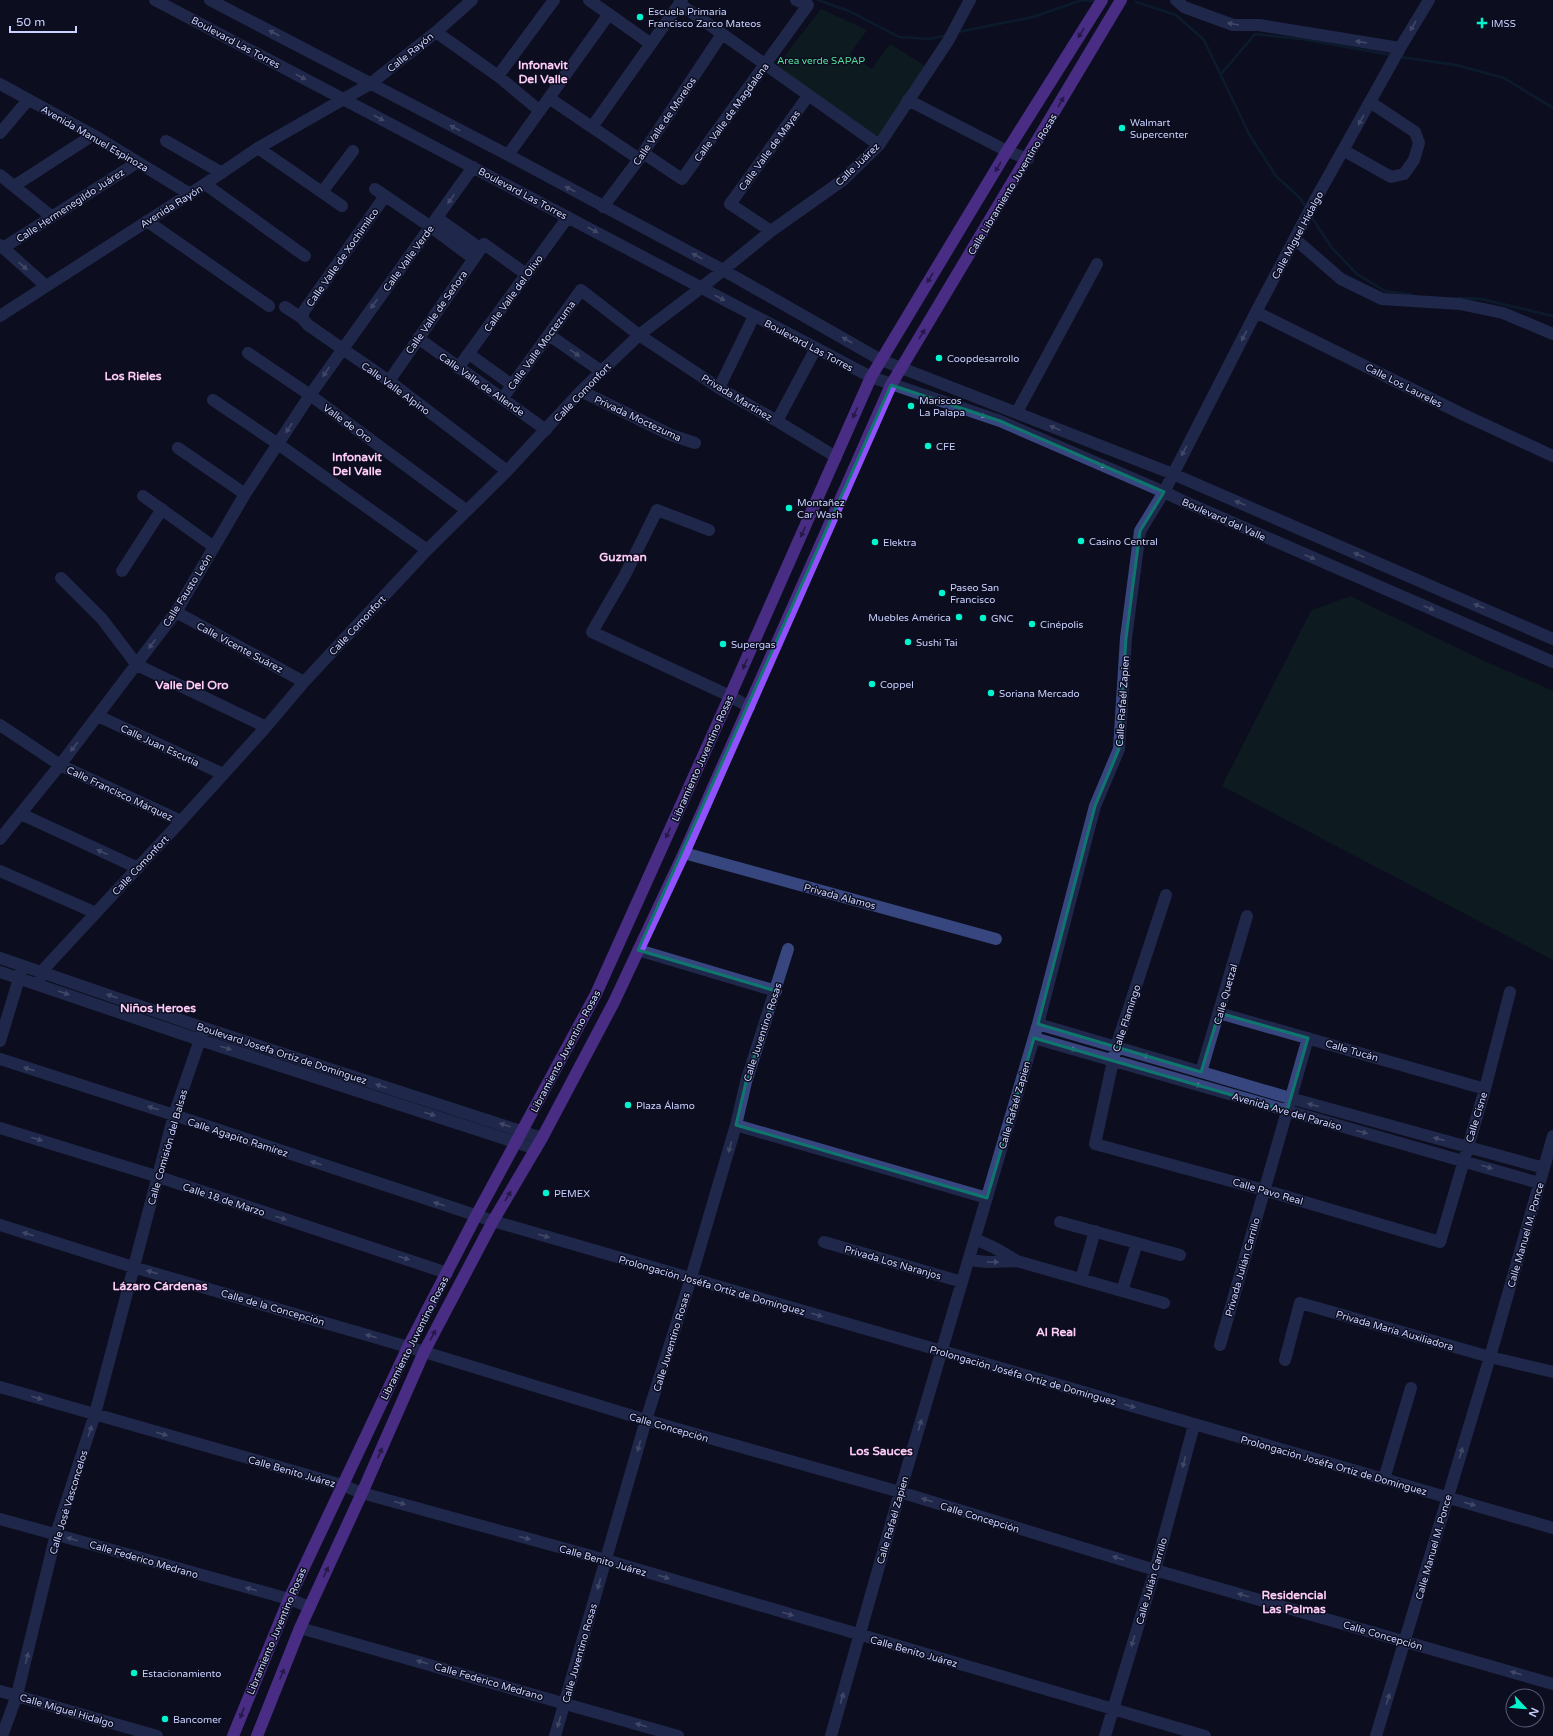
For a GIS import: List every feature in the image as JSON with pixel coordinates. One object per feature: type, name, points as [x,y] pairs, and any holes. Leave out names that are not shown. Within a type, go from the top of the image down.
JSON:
[{"type":"main road","name":"Calle Libramiento Juventino Rosas","points":[[881,360],[1007,151],[1102,0]]},
{"type":"main road","name":"Calle Libramiento Juventino Rosas","points":[[902,367],[1028,159],[1121,0]]},
{"type":"main road","name":"Libramiento Juventino Rosas","points":[[233,1736],[289,1599],[408,1347],[476,1216],[596,994],[871,377],[881,360]]},
{"type":"main road","name":"Libramiento Juventino Rosas","points":[[257,1736],[300,1628],[362,1493],[424,1352],[493,1222],[542,1138],[614,1002],[684,853],[891,385],[902,367]]},
{"type":"main road","points":[[596,994],[614,1002]]},
{"type":"street","name":"Boulevard Las Torres","points":[[155,0],[754,316],[871,377],[891,385]]},
{"type":"street","points":[[210,0],[508,155],[723,270],[881,360],[902,367]]},
{"type":"street","name":"Calle Rayón","points":[[344,100],[370,84],[436,32],[472,0]]},
{"type":"street","points":[[498,76],[554,0]]},
{"type":"street","points":[[589,0],[651,44]]},
{"type":"street","name":"Calle Valle de Magdalena","points":[[641,156],[682,179],[808,5],[796,0]]},
{"type":"street","name":"Calle Juárez","points":[[701,288],[770,231],[843,180],[879,145],[948,41],[970,0]]},
{"type":"street","points":[[1176,0],[1184,7],[1233,25],[1260,25],[1397,54]]},
{"type":"street","name":"Calle Miguel Hidalgo","points":[[1173,474],[1314,202],[1429,0]]},
{"type":"street","points":[[592,127],[681,2],[722,34],[879,145]]},
{"type":"street","points":[[508,155],[609,14]]},
{"type":"street","points":[[436,32],[498,76],[540,111]]},
{"type":"street","name":"Calle Valle de Morelos","points":[[604,207],[641,156],[722,34]]},
{"type":"street","name":"Avenida Manuel Espinoza","points":[[0,84],[93,135],[190,194]]},
{"type":"street","name":"Calle Valle de Mayas","points":[[770,231],[730,204],[808,96]]},
{"type":"street","points":[[549,98],[592,127],[641,156]]},
{"type":"street","points":[[0,133],[28,100]]},
{"type":"street","name":"Avenida Rayón","points":[[0,316],[190,194],[258,148],[344,100]]},
{"type":"street","points":[[908,100],[1007,151],[1028,159]]},
{"type":"street","points":[[1343,150],[1391,177],[1404,174],[1414,160],[1419,143],[1416,132],[1370,102]]},
{"type":"street","points":[[14,186],[93,135]]},
{"type":"street","points":[[166,141],[222,173]]},
{"type":"street","points":[[258,148],[342,206]]},
{"type":"street","points":[[322,192],[352,151]]},
{"type":"street","name":"Calle Hermenegildo Juárez","points":[[2,247],[138,162]]},
{"type":"street","name":"Calle Valle Verde","points":[[342,348],[473,167]]},
{"type":"street","points":[[0,175],[52,217]]},
{"type":"street","points":[[205,184],[305,256]]},
{"type":"street","name":"Calle Valle de Xochimilco","points":[[302,318],[304,311],[380,193],[434,222]]},
{"type":"street","name":"Calle Valle del Olivo","points":[[458,368],[568,217]]},
{"type":"street","points":[[147,221],[269,306]]},
{"type":"street","points":[[434,222],[482,246],[526,274]]},
{"type":"street","points":[[434,222],[474,259]]},
{"type":"street","points":[[1296,239],[1341,279],[1382,298],[1460,304],[1503,312],[1553,334]]},
{"type":"street","name":"Calle Valle de Señora","points":[[389,381],[482,246]]},
{"type":"street","points":[[2,247],[46,286]]},
{"type":"street","points":[[1017,412],[1097,264]]},
{"type":"street","name":"Calle Comonfort","points":[[38,984],[42,971],[181,821],[304,682],[427,550],[546,430],[601,371],[639,335],[701,288]]},
{"type":"street","name":"Privada Martínez","points":[[581,290],[639,335],[719,388],[836,456]]},
{"type":"street","name":"Calle Valle Moctezuma","points":[[502,399],[581,290]]},
{"type":"street","name":"Calle Valle Alpino","points":[[285,307],[302,318],[308,325],[389,381],[506,471]]},
{"type":"street","name":"Calle Los Laureles","points":[[1256,312],[1464,415],[1553,456]]},
{"type":"street","points":[[719,388],[754,316]]},
{"type":"street","points":[[549,335],[601,371]]},
{"type":"street","name":"Calle Valle de Allende","points":[[418,338],[546,430]]},
{"type":"street","name":"Calle Fausto León","points":[[0,839],[98,716],[176,612],[245,494],[342,348]]},
{"type":"street","points":[[777,421],[816,348]]},
{"type":"street","name":"Valle de Oro","points":[[248,353],[310,395],[466,510]]},
{"type":"street","points":[[469,354],[512,385]]},
{"type":"street","name":"Boulevard del Valle","points":[[902,367],[1173,474],[1553,639]]},
{"type":"street","name":"Boulevard del Valle","points":[[891,385],[1000,421],[1061,449],[1164,492],[1183,502],[1553,662]]},
{"type":"street","name":"Privada Moctezuma","points":[[581,391],[671,435],[694,444]]},
{"type":"street","points":[[213,400],[278,444],[427,550]]},
{"type":"street","points":[[1061,449],[1067,444],[1082,439]]},
{"type":"street","points":[[178,448],[245,494]]},
{"type":"street","name":"Calle Rafaél Zapien","points":[[831,1736],[900,1492],[1038,1024],[1095,806],[1119,750],[1126,638],[1140,532],[1173,474]]},
{"type":"street","points":[[143,496],[214,547]]},
{"type":"street","points":[[122,571],[162,509]]},
{"type":"street","points":[[709,530],[657,510],[625,575],[592,632],[730,696],[749,707]]},
{"type":"street","points":[[1283,545],[1291,525]]},
{"type":"street","points":[[61,578],[102,619],[137,665],[266,726]]},
{"type":"street","name":"Calle Vicente Suárez","points":[[176,612],[304,682]]},
{"type":"street","points":[[1498,638],[1505,618]]},
{"type":"street","name":"Calle Juan Escutia","points":[[98,716],[223,774]]},
{"type":"street","name":"Calle Francisco Márquez","points":[[0,724],[60,765],[181,821]]},
{"type":"street","points":[[21,814],[138,868]]},
{"type":"street","name":"Privada Alamos","points":[[684,853],[996,939]]},
{"type":"street","points":[[0,871],[96,913]]},
{"type":"street","name":"Calle Flamingo","points":[[1095,1144],[1112,1061],[1166,895]]},
{"type":"street","name":"Calle Quetzal","points":[[1201,1072],[1247,916]]},
{"type":"street","name":"Calle Juventino Rosas","points":[[555,1736],[646,1420],[691,1278],[736,1125],[746,1082],[776,991],[788,949]]},
{"type":"street","points":[[638,950],[776,991]]},
{"type":"street","name":"Boulevard Josefa Ortiz de Domínguez","points":[[0,958],[42,971],[202,1034],[536,1149]]},
{"type":"street","points":[[0,1041],[23,966]]},
{"type":"street","name":"Boulevard Josefa Ortiz de Domínguez","points":[[0,972],[542,1138]]},
{"type":"street","name":"Calle Cisne","points":[[1440,1242],[1485,1089],[1510,992]]},
{"type":"street","name":"Calle Tucán","points":[[1219,1013],[1485,1089]]},
{"type":"street","name":"Avenida Ave del Paraíso","points":[[1038,1024],[1290,1098],[1544,1168]]},
{"type":"street","name":"Calle Comisión del Balsas","points":[[133,1267],[159,1177],[174,1115],[202,1034]]},
{"type":"street","name":"Avenida Ave del Paraíso","points":[[1034,1038],[1540,1183]]},
{"type":"street","points":[[1264,1190],[1308,1038]]},
{"type":"street","name":"Calle Agapito Ramírez","points":[[0,1060],[174,1115],[493,1222]]},
{"type":"street","points":[[736,1125],[987,1198]]},
{"type":"street","name":"Calle 18 de Marzo","points":[[0,1128],[159,1177],[447,1273]]},
{"type":"street","name":"Calle Manuel M. Ponce","points":[[1376,1736],[1490,1357],[1553,1136]]},
{"type":"street","name":"Calle Pavo Real","points":[[1095,1144],[1264,1190],[1440,1242]]},
{"type":"street","name":"Privada Julián Carrillo","points":[[1220,1345],[1264,1190]]},
{"type":"street","name":"Prolongación Joséfa Ortiz de Domínguez","points":[[493,1222],[1553,1528]]},
{"type":"street","points":[[1060,1222],[1180,1255]]},
{"type":"street","name":"Calle de la Concepción","points":[[0,1226],[133,1267],[408,1347]]},
{"type":"street","points":[[1081,1279],[1095,1231]]},
{"type":"street","points":[[975,1239],[995,1248],[1017,1261],[1164,1302]]},
{"type":"street","name":"Privada Los Naranjos","points":[[824,1242],[962,1282]]},
{"type":"street","points":[[1122,1291],[1137,1243]]},
{"type":"street","points":[[969,1260],[987,1262],[1017,1261]]},
{"type":"street","name":"Calle José Vasconcelos","points":[[2,1736],[17,1695],[56,1534],[95,1414],[133,1267]]},
{"type":"street","name":"Privada María Auxiliadora","points":[[1285,1360],[1300,1303],[1490,1357]]},
{"type":"street","name":"Calle Concepción","points":[[408,1347],[646,1420],[900,1492],[1154,1570],[1553,1684]]},
{"type":"street","points":[[1490,1357],[1553,1372]]},
{"type":"street","name":"Calle Benito Juárez","points":[[0,1387],[342,1485],[362,1493],[606,1560],[1112,1710],[1205,1736]]},
{"type":"street","points":[[1384,1479],[1411,1388]]},
{"type":"street","name":"Calle Julián Carrillo","points":[[1105,1736],[1154,1570],[1194,1425]]},
{"type":"street","name":"Calle Federico Medrano","points":[[0,1518],[289,1599],[310,1607]]},
{"type":"street","name":"Calle Federico Medrano","points":[[300,1628],[565,1702],[678,1736]]},
{"type":"street","name":"Calle Miguel Hidalgo","points":[[0,1691],[157,1736]]},
{"type":"highlighted area","points":[[891,385],[1000,421],[1164,492],[1140,531],[1126,638],[1119,749],[1095,806],[1038,1024],[1201,1072],[1219,1013],[1308,1038],[1287,1111],[1034,1038],[987,1198],[736,1125],[746,1082],[776,991],[638,950]]},
{"type":"green space","name":"Area verde SAPAP","points":[[821,9],[867,30],[850,54],[872,69],[890,44],[925,66],[879,138],[777,66]]},
{"type":"green space","points":[[1350,596],[1482,660],[1553,691],[1553,960],[1222,786],[1311,611]]},
{"type":"waterway","points":[[818,0],[849,11],[899,37],[930,39],[947,35]]},
{"type":"waterway","points":[[958,32],[1033,17],[1082,0],[1093,1]]},
{"type":"waterway","points":[[1136,2],[1176,15],[1204,40],[1249,134],[1276,176],[1301,199],[1306,208]]},
{"type":"waterway","points":[[1221,74],[1255,34],[1301,39],[1392,55]]},
{"type":"waterway","points":[[1400,57],[1456,65],[1504,78],[1553,108]]},
{"type":"waterway","points":[[1311,216],[1332,248],[1357,274],[1385,291],[1413,295]]},
{"type":"waterway","points":[[1459,298],[1481,299],[1553,316]]},
{"type":"place","name":"Escuela Primaria Francisco Zarco Mateos","points":[[640,17]]},
{"type":"place","name":"IMSS","points":[[1482,23]]},
{"type":"place","name":"Walmart Supercenter","points":[[1122,128]]},
{"type":"place","name":"Coopdesarrollo","points":[[939,358]]},
{"type":"place","name":"Mariscos La Palapa","points":[[911,406]]},
{"type":"place","name":"CFE","points":[[928,446]]},
{"type":"place","name":"Montañez Car Wash","points":[[789,508]]},
{"type":"place","name":"Casino Central","points":[[1081,541]]},
{"type":"place","name":"Elektra","points":[[875,542]]},
{"type":"place","name":"Paseo San Francisco","points":[[942,593]]},
{"type":"place","name":"Muebles América","points":[[959,617]]},
{"type":"place","name":"GNC","points":[[983,618]]},
{"type":"place","name":"Cinépolis","points":[[1032,624]]},
{"type":"place","name":"Sushi Tai","points":[[908,642]]},
{"type":"place","name":"Supergas","points":[[723,644]]},
{"type":"place","name":"Coppel","points":[[872,684]]},
{"type":"place","name":"Soriana Mercado","points":[[991,693]]},
{"type":"place","name":"Plaza Álamo","points":[[628,1105]]},
{"type":"place","name":"PEMEX","points":[[546,1193]]},
{"type":"place","name":"Estacionamiento","points":[[134,1673]]},
{"type":"place","name":"Bancomer","points":[[165,1719]]},
{"type":"district","name":"Infonavit Del Valle","points":[[543,72]]},
{"type":"district","name":"Los Rieles","points":[[133,376]]},
{"type":"district","name":"Infonavit Del Valle","points":[[357,464]]},
{"type":"district","name":"Guzman","points":[[623,557]]},
{"type":"district","name":"Valle Del Oro","points":[[192,685]]},
{"type":"district","name":"Niños Heroes","points":[[158,1008]]},
{"type":"district","name":"Lázaro Cárdenas","points":[[160,1286]]},
{"type":"district","name":"Al Real","points":[[1056,1332]]},
{"type":"district","name":"Los Sauces","points":[[881,1451]]},
{"type":"district","name":"Residencial Las Palmas","points":[[1294,1602]]}]
